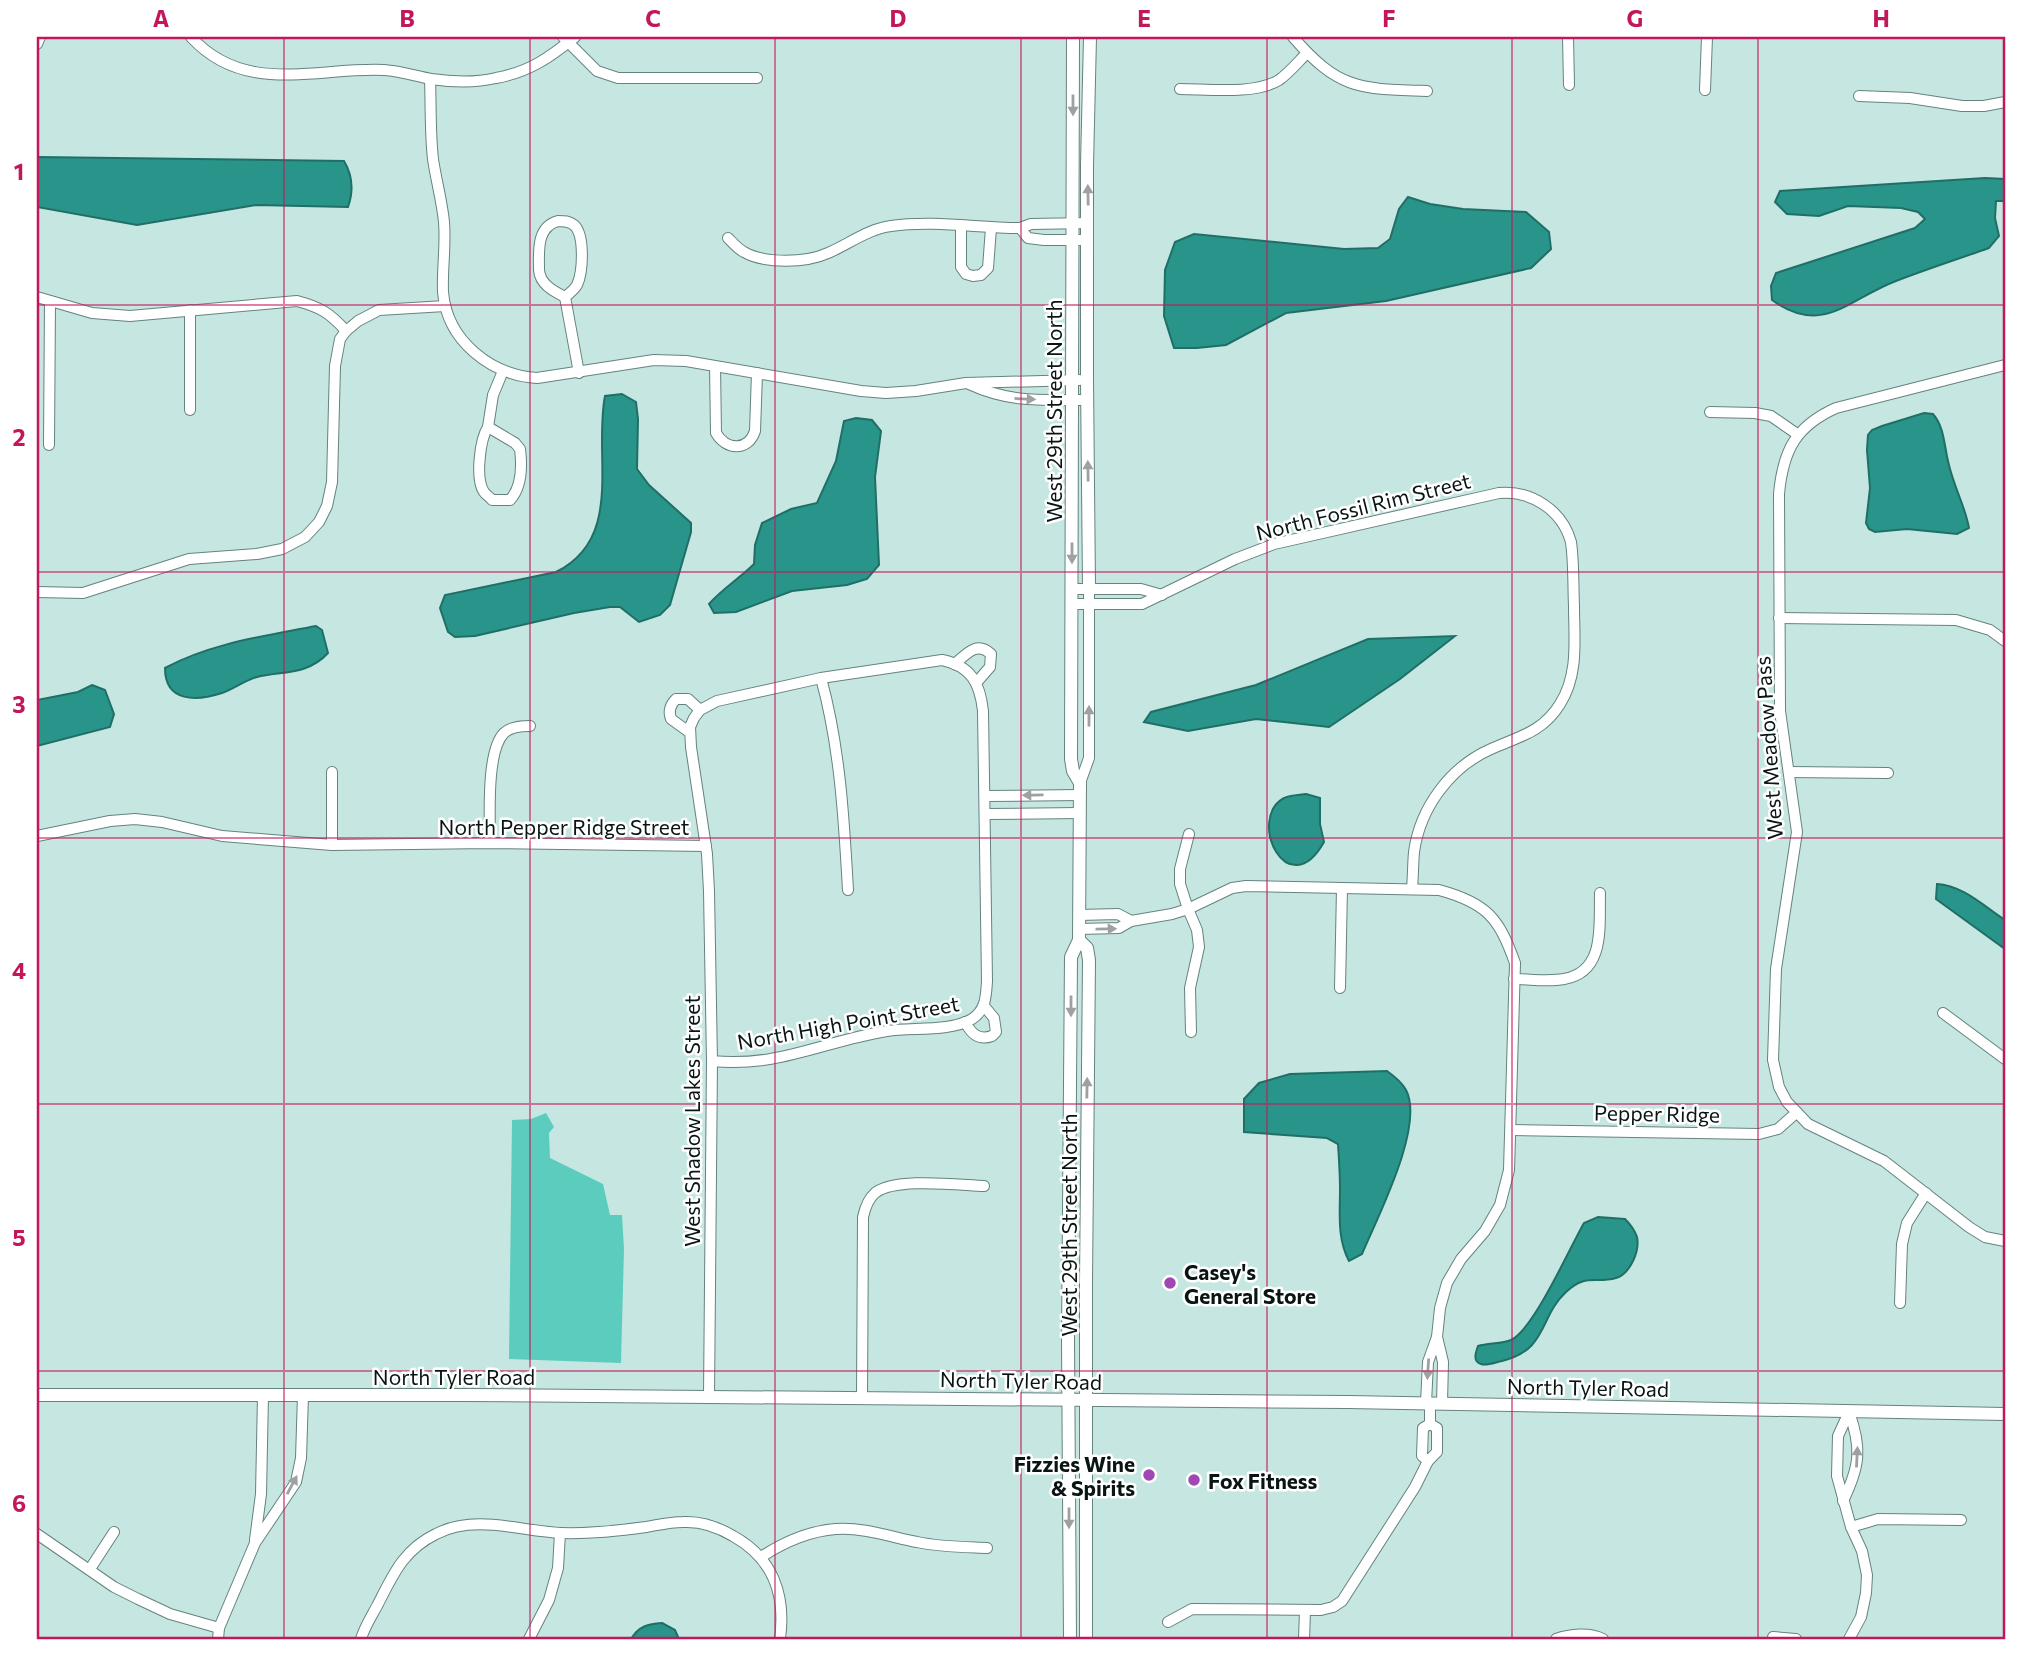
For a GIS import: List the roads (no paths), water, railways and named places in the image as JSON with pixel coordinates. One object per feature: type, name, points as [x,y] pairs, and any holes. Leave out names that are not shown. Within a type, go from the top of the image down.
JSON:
[{"type":"main road","name":"West 29th Street North","points":[[1070,1639],[1071,957],[1079,934],[1080,813],[1080,789],[1071,759],[1073,37]]},
{"type":"main road","name":"West 29th Street North","points":[[1089,588],[1087,165],[1090,37]]},
{"type":"main road","name":"West 29th Street North","points":[[1079,934],[1087,948],[1089,960],[1086,1639]]},
{"type":"main road","name":"North Tyler Road","points":[[37,1395],[1433,1403],[2005,1414]]},
{"type":"street","points":[[37,44],[40,37]]},
{"type":"street","points":[[191,37],[213,56],[239,67],[261,74],[287,76],[386,70],[430,79],[476,81],[522,72],[540,64],[569,38],[597,71],[618,78],[757,78]]},
{"type":"street","points":[[1293,37],[1329,73],[1363,88],[1427,91]]},
{"type":"street","points":[[1568,37],[1569,85]]},
{"type":"street","points":[[1705,90],[1707,37]]},
{"type":"street","points":[[1180,89],[1242,89],[1266,86],[1279,79],[1307,53]]},
{"type":"street","points":[[430,79],[433,156],[444,221],[445,306],[455,330],[471,349],[486,363],[503,371],[519,377],[537,378],[654,360],[686,361],[886,393],[966,383],[1087,380]]},
{"type":"street","points":[[1859,96],[1910,98],[1962,106],[2005,102]]},
{"type":"street","points":[[558,221],[574,225],[581,241],[580,276],[577,285],[565,297],[551,290],[539,276],[541,235],[546,227],[558,221]]},
{"type":"street","points":[[728,238],[745,253],[786,260],[811,259],[865,233],[890,226],[935,224],[1020,228],[1031,224],[1088,223]]},
{"type":"street","points":[[961,226],[961,267],[966,274],[973,276],[981,275],[988,268],[991,228]]},
{"type":"street","points":[[1020,228],[1028,237],[1044,240],[1088,240]]},
{"type":"street","points":[[565,297],[579,373]]},
{"type":"street","points":[[37,298],[92,313],[121,315],[297,301],[316,306],[333,316],[346,331]]},
{"type":"street","points":[[49,445],[50,301]]},
{"type":"street","points":[[37,592],[83,593],[189,559],[282,550],[305,537],[319,522],[327,506],[332,482],[335,366],[340,339],[346,331],[379,310],[445,306]]},
{"type":"street","points":[[190,310],[190,410]]},
{"type":"street","name":"West Meadow Pass","points":[[2005,365],[1836,408],[1819,415],[1797,434],[1790,446],[1781,474],[1779,494],[1780,711],[1797,832],[1776,969],[1773,1060],[1779,1087],[1796,1113],[1808,1124],[1884,1161],[1969,1227],[1985,1237],[2005,1241]]},
{"type":"street","points":[[715,366],[716,433],[720,441],[730,446],[740,447],[753,437],[757,373]]},
{"type":"street","points":[[488,427],[520,449],[520,481],[510,500],[492,500],[483,491],[480,480],[483,435],[488,427],[493,395],[503,371]]},
{"type":"street","points":[[966,383],[989,394],[1011,398],[1087,400]]},
{"type":"street","points":[[1710,412],[1771,416],[1797,434]]},
{"type":"street","name":"North Fossil Rim Street","points":[[1072,604],[1142,604],[1235,559],[1274,544],[1499,493],[1511,492],[1539,500],[1556,514],[1571,542],[1575,660],[1570,684],[1560,705],[1544,723],[1524,737],[1489,750],[1465,764],[1435,796],[1426,811],[1414,849],[1412,889]]},
{"type":"street","name":"West 29th Street North","points":[[1080,789],[1089,758],[1089,588]]},
{"type":"street","points":[[1072,589],[1142,589],[1162,595]]},
{"type":"street","points":[[1122,589],[1122,604]]},
{"type":"street","points":[[1779,618],[1956,620],[1990,630],[2005,641]]},
{"type":"street","points":[[955,664],[971,649],[978,647],[991,654],[990,667],[976,682]]},
{"type":"street","points":[[701,710],[688,699],[676,699],[669,709],[671,719],[689,733],[694,718],[701,710],[717,701],[821,678],[942,660],[963,668],[976,682],[984,711],[987,981],[984,1006],[994,1018],[996,1032],[992,1036],[981,1038],[971,1033],[965,1022]]},
{"type":"street","points":[[821,678],[830,710],[837,757],[848,890]]},
{"type":"street","points":[[490,843],[492,762],[498,742],[504,732],[517,726],[530,726]]},
{"type":"street","name":"North Pepper Ridge Street","points":[[37,836],[110,821],[135,819],[162,822],[222,836],[332,845],[490,843],[706,846],[689,733]]},
{"type":"street","points":[[332,772],[332,845]]},
{"type":"street","points":[[1789,772],[1888,773]]},
{"type":"street","points":[[986,796],[1080,789]]},
{"type":"street","points":[[986,814],[1080,813]]},
{"type":"street","points":[[1189,834],[1180,869],[1180,884],[1197,930],[1199,947],[1190,988],[1191,1032]]},
{"type":"street","name":"West Shadow Lakes Street","points":[[706,846],[712,1061],[709,1397]]},
{"type":"street","points":[[1079,934],[1119,928],[1131,921],[1172,914],[1231,888],[1246,886],[1439,890],[1460,895],[1496,920],[1515,963],[1509,1170],[1500,1205],[1485,1231],[1461,1259],[1447,1283],[1440,1308],[1437,1338],[1428,1362],[1433,1403],[1430,1424],[1423,1428],[1422,1455],[1428,1461],[1415,1487],[1342,1601],[1333,1607],[1321,1611],[1192,1609],[1168,1622]]},
{"type":"street","points":[[1340,988],[1342,888]]},
{"type":"street","points":[[1514,979],[1562,979],[1585,970],[1594,959],[1598,944],[1600,893]]},
{"type":"street","points":[[1079,915],[1118,914],[1131,921]]},
{"type":"street","name":"North High Point Street","points":[[712,1061],[736,1063],[776,1059],[884,1031],[953,1026],[978,1014],[984,1006]]},
{"type":"street","points":[[1943,1013],[2005,1059]]},
{"type":"street","name":"Pepper Ridge","points":[[1511,1130],[1759,1133],[1778,1129],[1796,1113]]},
{"type":"street","points":[[862,1398],[863,1217],[866,1204],[875,1193],[890,1185],[984,1186]]},
{"type":"street","points":[[1070,1186],[1086,1186]]},
{"type":"street","points":[[1900,1303],[1902,1244],[1907,1223],[1926,1193]]},
{"type":"street","points":[[255,1543],[261,1494],[263,1395]]},
{"type":"street","points":[[37,1534],[114,1587],[218,1633],[255,1543],[296,1482],[301,1458],[303,1395]]},
{"type":"street","points":[[1843,1501],[1853,1482],[1857,1462],[1858,1436],[1849,1412]]},
{"type":"street","points":[[1849,1412],[1838,1436],[1837,1476],[1851,1527],[1862,1551],[1867,1575],[1861,1617],[1849,1639]]},
{"type":"street","points":[[1851,1527],[1878,1519],[1961,1520]]},
{"type":"street","points":[[360,1639],[398,1564],[415,1546],[438,1533],[465,1524],[559,1533],[600,1533],[683,1521],[721,1529],[761,1556],[773,1578],[781,1603],[780,1639]]},
{"type":"street","points":[[761,1556],[786,1541],[838,1528],[919,1543],[987,1548]]},
{"type":"street","points":[[89,1569],[114,1532]]},
{"type":"street","points":[[529,1639],[549,1600],[558,1568],[559,1533]]},
{"type":"street","points":[[1304,1639],[1305,1611]]},
{"type":"street","points":[[1556,1639],[1584,1634],[1602,1639]]},
{"type":"street","points":[[1773,1637],[1796,1639]]},
{"type":"place","name":"Casey's General Store","points":[[1170,1283]]},
{"type":"place","name":"Fizzies Wine & Spirits","points":[[1149,1475]]},
{"type":"place","name":"Fox Fitness","points":[[1194,1480]]}]
